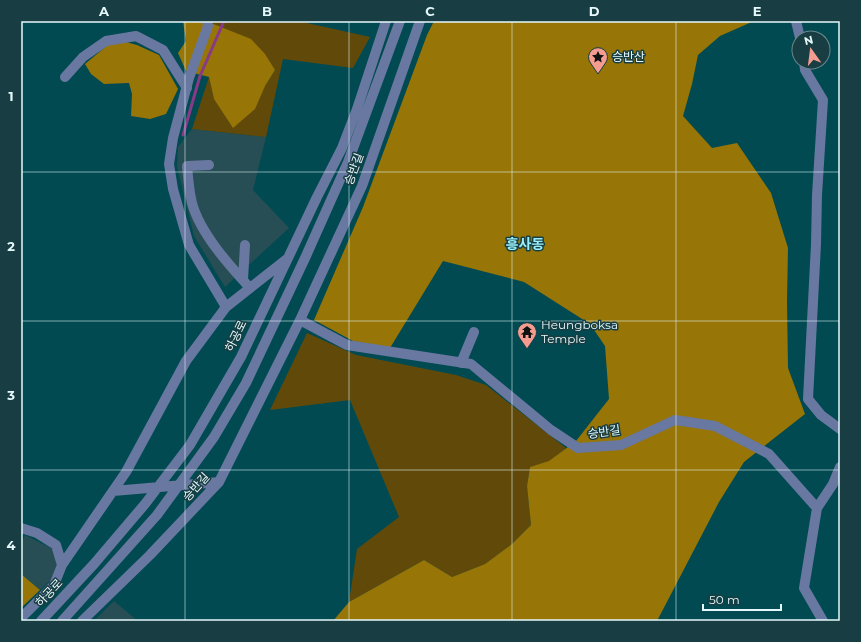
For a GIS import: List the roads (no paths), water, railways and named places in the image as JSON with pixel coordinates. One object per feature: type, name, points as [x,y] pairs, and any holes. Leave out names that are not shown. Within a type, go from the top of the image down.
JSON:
[{"type":"street","points":[[207,21],[208,26],[186,88],[173,138],[169,164],[173,189],[189,245],[226,307]]},
{"type":"street","name":"하공로","points":[[41,621],[94,564],[145,504],[190,445],[241,357],[342,148],[357,109],[386,21]]},
{"type":"street","points":[[62,621],[157,515],[214,437],[246,383],[306,256],[348,162],[400,21]]},
{"type":"street","name":"승반길","points":[[82,621],[150,555],[219,482],[300,320],[362,186],[420,21]]},
{"type":"street","points":[[65,76],[83,57],[106,41],[136,36],[163,50],[186,88]]},
{"type":"street","points":[[805,70],[823,100],[817,195],[808,399],[821,415],[840,429]]},
{"type":"street","points":[[209,166],[186,166],[192,203],[202,227],[246,284]]},
{"type":"street","points":[[245,245],[246,284]]},
{"type":"street","points":[[21,618],[54,585],[62,565],[126,472],[186,361],[226,307],[246,284],[288,258]]},
{"type":"street","name":"승반길","points":[[300,320],[347,345],[471,364],[551,430],[578,448],[621,445],[675,420],[715,426],[769,454],[817,508]]},
{"type":"street","points":[[461,363],[474,332]]},
{"type":"street","points":[[823,621],[804,588],[817,508],[833,484],[840,467]]},
{"type":"street","points":[[113,491],[219,482]]},
{"type":"street","points":[[21,528],[37,533],[56,545],[62,565]]},
{"type":"waterway","points":[[183,135],[200,76],[224,21]]},
{"type":"place","name":"승반산","points":[[598,74]]},
{"type":"place","name":"Heungboksa Temple","points":[[527,349]]},
{"type":"district","name":"흥사동","points":[[525,244]]}]
